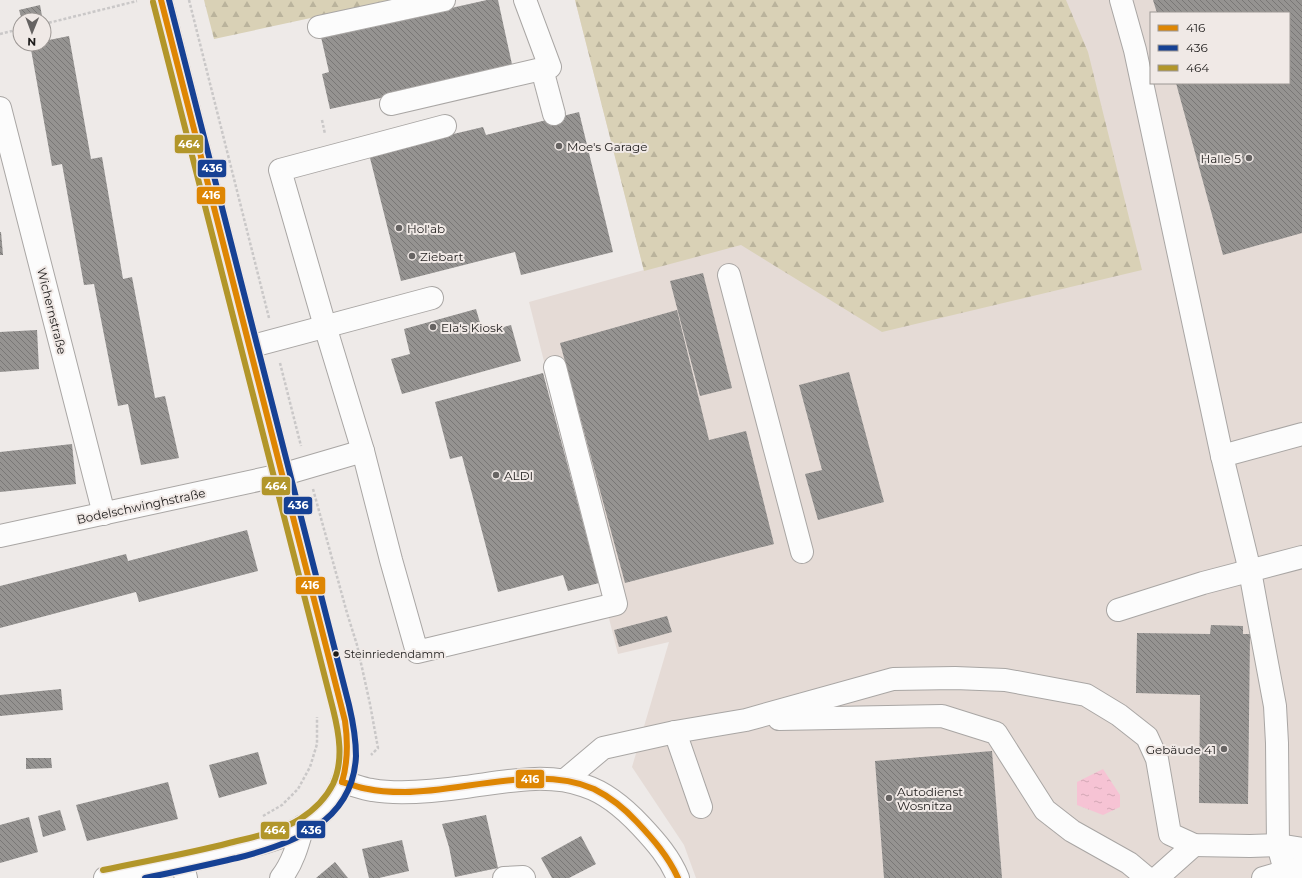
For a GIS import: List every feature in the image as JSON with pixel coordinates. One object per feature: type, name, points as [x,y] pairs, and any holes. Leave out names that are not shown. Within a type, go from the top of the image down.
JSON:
[{"type":"street","points":[[105,878],[184,870],[279,838],[303,826],[313,819],[330,802],[346,772],[348,757],[347,737],[344,721],[249,347],[147,0]]},
{"type":"street","points":[[319,27],[444,0]]},
{"type":"street","points":[[391,104],[550,67],[525,0]]},
{"type":"street","points":[[1121,0],[1135,50],[1222,456],[1250,571],[1275,706],[1277,743],[1278,845],[1291,872],[1263,878]]},
{"type":"street","points":[[542,69],[554,114]]},
{"type":"street","name":"Wichernstraße","points":[[0,108],[104,514]]},
{"type":"street","points":[[445,126],[280,170],[363,451],[391,560],[417,652],[616,604],[555,367]]},
{"type":"street","points":[[729,275],[802,552]]},
{"type":"street","points":[[249,347],[432,298]]},
{"type":"street","points":[[1222,456],[1302,434]]},
{"type":"street","name":"Bodelschwinghstraße","points":[[0,536],[281,475],[363,451]]},
{"type":"street","points":[[1118,610],[1203,583],[1302,557]]},
{"type":"street","points":[[565,780],[604,748],[675,732],[746,720],[893,679],[955,678],[1005,680],[1086,694],[1119,715],[1147,738],[1157,759],[1170,834],[1157,872]]},
{"type":"street","points":[[746,720],[942,716],[996,733],[1045,810],[1072,831],[1129,863],[1147,878]]},
{"type":"street","points":[[675,732],[701,806]]},
{"type":"street","points":[[342,782],[371,790],[394,792],[430,791],[539,779],[565,780],[587,786],[608,797],[624,809],[652,838],[666,856],[678,878]]},
{"type":"street","points":[[281,878],[296,851],[303,826]]},
{"type":"street","points":[[1170,834],[1194,845],[1278,845],[1302,848]]},
{"type":"street","points":[[1157,872],[1194,845]]},
{"type":"street","points":[[1129,863],[1157,872]]},
{"type":"street","points":[[504,878],[524,878]]},
{"type":"path","points":[[52,22],[147,0]]},
{"type":"path","points":[[189,0],[307,468],[357,645],[378,748]]},
{"type":"path","points":[[0,34],[12,31]]},
{"type":"path","points":[[322,120],[326,135]]},
{"type":"path","points":[[261,818],[282,805],[298,789],[310,767],[317,744],[317,713]]},
{"type":"shaded area","points":[[575,0],[1302,0],[1302,878],[696,878],[684,845],[632,767],[669,642],[618,654],[529,302],[644,270]]},
{"type":"green space","points":[[204,0],[394,0],[214,39]]},
{"type":"green space","points":[[575,0],[1066,0],[1088,52],[1142,270],[882,332],[741,245],[644,271]]},
{"type":"water","points":[[1103,769],[1120,795],[1120,807],[1103,815],[1077,805],[1077,782]]},
{"type":"building","points":[[487,0],[498,0],[513,69],[330,109],[322,74],[329,72],[321,37]]},
{"type":"building","name":"Halle 5","points":[[1153,0],[1302,0],[1302,233],[1223,255],[1176,84],[1290,84],[1290,12],[1157,12]]},
{"type":"building","points":[[40,5],[41,12],[20,12],[19,10]]},
{"type":"building","points":[[69,36],[91,159],[102,157],[123,279],[132,277],[155,398],[165,396],[179,458],[141,465],[128,404],[118,406],[94,284],[84,285],[62,164],[52,166],[31,52],[52,52],[52,39]]},
{"type":"building","points":[[579,112],[613,252],[521,275],[515,252],[401,281],[369,154],[483,127],[486,135]]},
{"type":"building","points":[[1,232],[3,255],[0,255]]},
{"type":"building","points":[[703,273],[732,388],[700,396],[670,281]]},
{"type":"building","points":[[476,309],[483,333],[511,325],[521,361],[402,394],[391,359],[410,354],[404,329]]},
{"type":"building","points":[[677,310],[709,440],[746,431],[774,544],[625,583],[560,343]]},
{"type":"building","points":[[37,330],[39,369],[0,372],[0,332]]},
{"type":"building","points":[[849,372],[884,502],[818,520],[805,474],[822,470],[799,385]]},
{"type":"building","points":[[543,373],[599,583],[568,591],[563,575],[498,592],[462,456],[450,459],[435,402]]},
{"type":"building","points":[[72,444],[76,484],[0,492],[0,452]]},
{"type":"building","points":[[247,530],[258,571],[139,602],[136,592],[0,628],[0,586],[126,554],[128,561]]},
{"type":"building","points":[[667,616],[672,632],[619,647],[614,630]]},
{"type":"building","name":"Gebäude 41","points":[[1211,625],[1243,626],[1243,634],[1250,634],[1248,804],[1199,803],[1200,695],[1136,693],[1137,633],[1210,634]]},
{"type":"building","points":[[61,689],[63,710],[0,716],[0,695]]},
{"type":"building","points":[[992,751],[1002,878],[884,878],[875,761]]},
{"type":"building","points":[[258,752],[267,784],[219,798],[209,765]]},
{"type":"building","points":[[26,758],[51,758],[52,768],[26,769]]},
{"type":"building","points":[[168,782],[178,819],[87,841],[76,805]]},
{"type":"building","points":[[60,810],[66,830],[43,837],[38,816]]},
{"type":"building","points":[[486,815],[498,868],[455,877],[449,847],[442,824]]},
{"type":"building","points":[[29,817],[38,852],[0,863],[0,825]]},
{"type":"building","points":[[581,836],[596,864],[569,878],[552,878],[541,858]]},
{"type":"building","points":[[402,840],[409,871],[379,878],[369,878],[362,849]]},
{"type":"building","points":[[335,862],[348,878],[316,878]]},
{"type":"transit line","name":"416","points":[[161,0],[345,721],[347,752],[342,782]]},
{"type":"transit line","name":"436","points":[[145,878],[258,852],[278,846],[316,827],[332,814],[344,798],[352,779],[356,756],[354,730],[349,705],[169,0]]},
{"type":"transit line","name":"464","points":[[103,870],[213,847],[266,834],[292,824],[310,812],[327,794],[336,775],[339,756],[339,737],[333,709],[153,2]]},
{"type":"transit line","name":"416","points":[[342,782],[361,788],[391,792],[428,791],[525,779],[549,779],[572,782],[600,792],[627,812],[660,848],[670,862],[678,878]]},
{"type":"place","name":"Moe's Garage","points":[[559,146]]},
{"type":"place","name":"Halle 5","points":[[1249,158]]},
{"type":"place","name":"Hol'ab","points":[[399,228]]},
{"type":"place","name":"Ziebart","points":[[412,256]]},
{"type":"place","name":"Ela‘s Kiosk","points":[[433,327]]},
{"type":"place","name":"ALDI","points":[[496,475]]},
{"type":"place","name":"Steinriedendamm","points":[[336,654]]},
{"type":"place","name":"Gebäude 41","points":[[1224,749]]},
{"type":"place","name":"Autodienst Wosnitza","points":[[889,798]]}]
